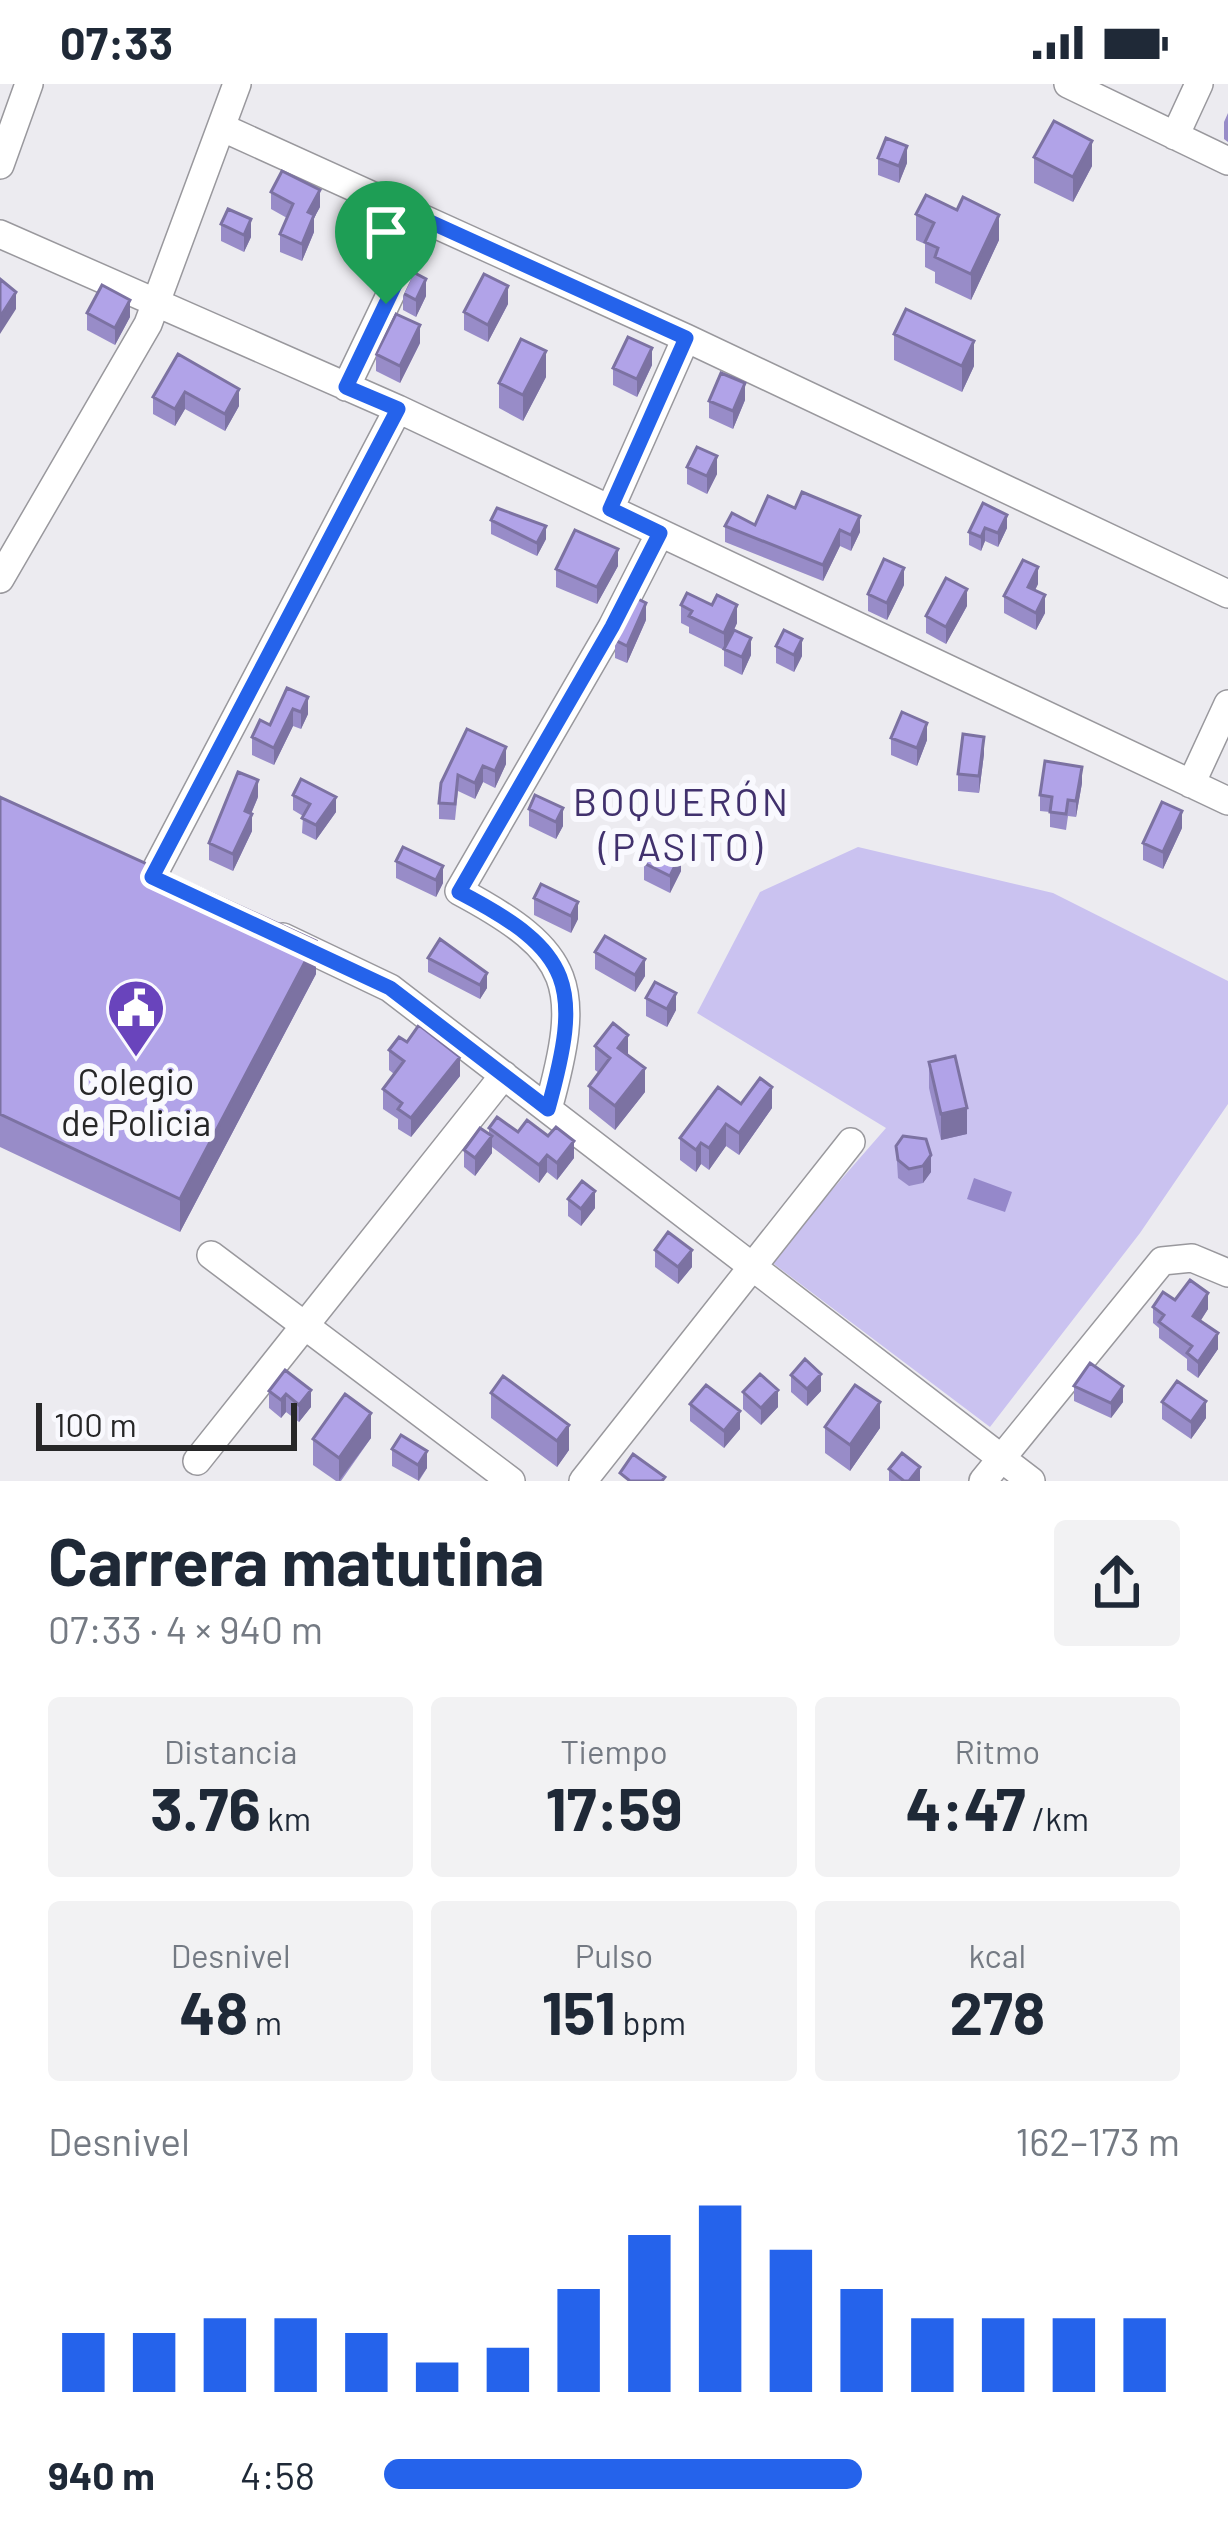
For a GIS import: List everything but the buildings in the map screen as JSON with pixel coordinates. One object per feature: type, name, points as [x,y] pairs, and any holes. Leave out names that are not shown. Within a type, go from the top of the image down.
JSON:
[{"type":"street","points":[[0,166],[29,84]]},
{"type":"street","points":[[0,579],[148,324],[237,84]]},
{"type":"street","points":[[1068,84],[1228,161]]},
{"type":"street","points":[[1175,136],[1198,84]]},
{"type":"street","points":[[220,128],[686,338],[1228,594]]},
{"type":"street","points":[[346,387],[426,220]]},
{"type":"street","points":[[0,234],[398,409],[1228,801]]},
{"type":"street","points":[[610,509],[686,338]]},
{"type":"street","points":[[152,877],[398,409]]},
{"type":"street","points":[[548,1109],[570,1022],[555,963],[535,937],[459,892],[612,627],[660,533]]},
{"type":"street","points":[[1191,784],[1228,704]]},
{"type":"street","points":[[260,927],[390,988],[1031,1481]]},
{"type":"street","points":[[197,1461],[504,1076]]},
{"type":"street","points":[[583,1481],[851,1142]]},
{"type":"street","points":[[212,1255],[511,1481]]},
{"type":"street","points":[[983,1481],[1162,1261],[1192,1258],[1228,1273]]},
{"type":"shaded area","points":[[858,847],[1053,893],[1228,981],[1228,1104],[1140,1233],[990,1427],[770,1261],[886,1128],[697,1013],[760,892]]},
{"type":"shaded area","points":[[974,1178],[1012,1192],[1005,1212],[967,1199]]},
{"type":"place","name":"Colegio de Policia","points":[[136,1059]]},
{"type":"district","name":"BOQUERÓN (PASITO)","points":[[682,824]]},
{"type":"route","points":[[426,220],[686,338],[610,509],[660,533],[612,627],[459,892],[535,937],[555,963],[570,1022],[548,1109],[390,988],[152,877],[398,409],[346,387],[386,304],[426,220]]}]
